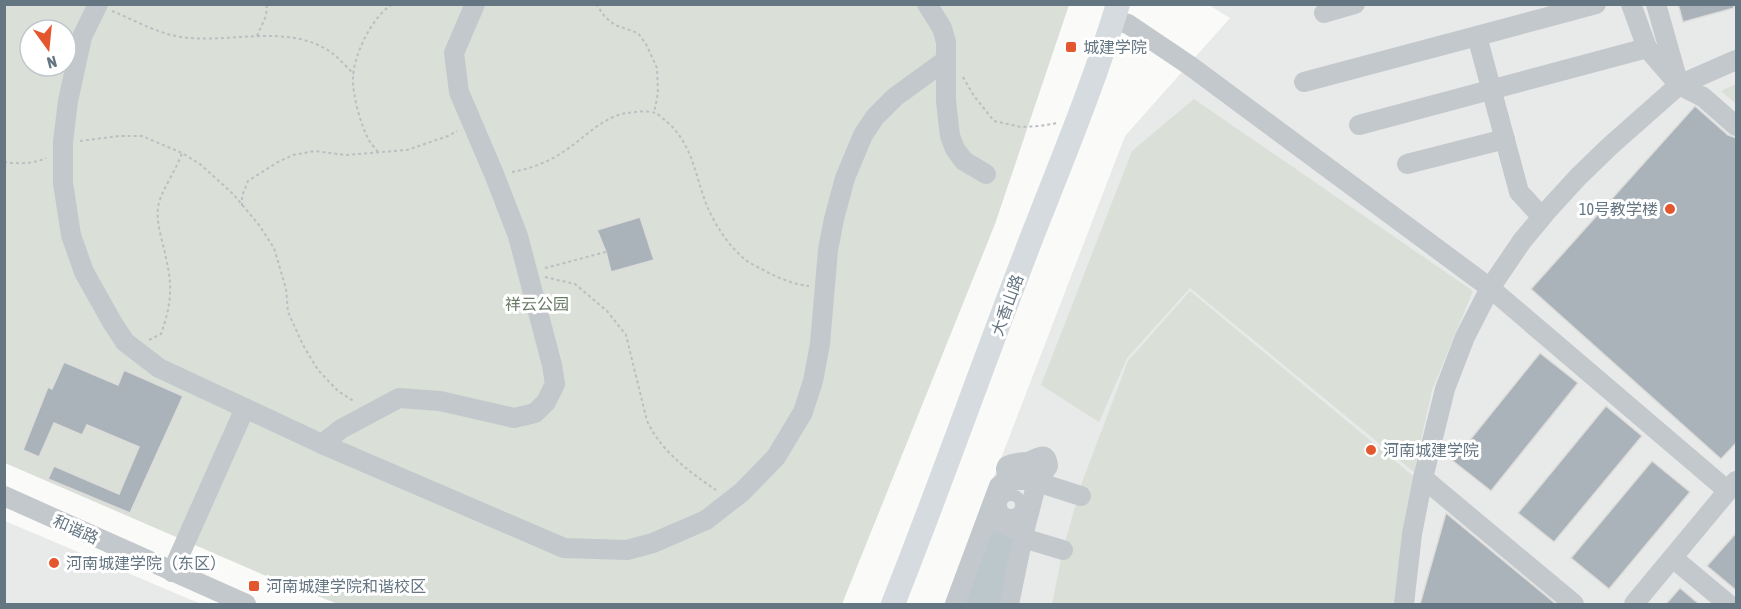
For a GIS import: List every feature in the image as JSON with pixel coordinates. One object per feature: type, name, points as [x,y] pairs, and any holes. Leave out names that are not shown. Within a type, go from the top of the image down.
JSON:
[{"type":"main road","name":"大香山路","points":[[893,604],[929,514],[1027,248],[1124,13]]},
{"type":"main road","name":"大香山路","points":[[910,604],[1043,251],[1109,84],[1124,13]]},
{"type":"street","points":[[322,444],[341,429],[399,398],[440,401],[514,418],[535,413],[546,402],[555,384],[518,237],[459,92],[454,53],[475,4]]},
{"type":"street","points":[[927,4],[942,28],[946,42],[946,101],[950,136],[955,149],[964,161],[986,174]]},
{"type":"street","points":[[1304,82],[1477,36],[1561,9],[1596,4]]},
{"type":"street","points":[[1631,4],[1647,48],[1679,85],[1703,97],[1737,126]]},
{"type":"street","points":[[1656,4],[1679,85]]},
{"type":"street","points":[[103,7],[82,37],[68,101],[63,149],[63,183],[71,235],[84,272],[126,342],[159,368],[322,444],[564,548],[627,550],[653,543],[706,520],[742,492],[776,457],[803,412],[813,381],[820,344],[828,250],[834,219],[845,178],[863,135],[875,117],[895,97],[946,60]]},
{"type":"street","points":[[1124,13],[1189,65],[1490,288],[1732,486],[1634,604]]},
{"type":"street","points":[[1477,36],[1519,192],[1542,217]]},
{"type":"street","points":[[1359,125],[1647,48]]},
{"type":"street","points":[[1403,603],[1412,534],[1445,388],[1465,337],[1490,288],[1522,241],[1542,217],[1602,154],[1679,85],[1737,60]]},
{"type":"street","points":[[1407,164],[1505,139]]},
{"type":"street","points":[[172,572],[245,408]]},
{"type":"street","points":[[1423,478],[1574,604]]},
{"type":"street","name":"和谐路","points":[[4,496],[246,604]]},
{"type":"street","points":[[1011,501],[1081,496]]},
{"type":"street","points":[[1009,604],[1023,535],[1011,501]]},
{"type":"street","points":[[955,604],[1011,501]]},
{"type":"street","points":[[1023,535],[1063,550]]},
{"type":"street","points":[[1673,558],[1728,604]]},
{"type":"path","points":[[257,37],[266,16],[267,4]]},
{"type":"path","points":[[379,153],[368,140],[361,120],[355,93],[354,74],[371,26],[385,8],[393,4]]},
{"type":"path","points":[[596,4],[605,17],[615,25],[638,33],[646,44],[657,68],[658,93],[654,112]]},
{"type":"path","points":[[103,7],[154,30],[181,37],[237,39],[257,37],[307,40],[328,50],[354,74]]},
{"type":"path","points":[[962,76],[974,96],[994,121],[1022,127],[1079,119]]},
{"type":"path","points":[[494,174],[526,169],[556,157],[593,129],[624,113],[654,112],[673,128],[686,147],[700,182],[706,205],[730,244],[746,261],[802,286],[825,287]]},
{"type":"path","points":[[242,206],[242,196],[248,181],[293,155],[315,151],[345,155],[407,150],[448,136],[472,121]]},
{"type":"path","points":[[4,162],[37,162],[70,144],[82,141],[119,136],[142,136],[182,153],[200,164],[219,181],[259,225],[274,248],[286,288],[288,312],[303,345],[318,370],[330,384],[353,400]]},
{"type":"path","points":[[126,342],[148,340],[161,334],[168,314],[171,286],[159,226],[158,206],[182,153]]},
{"type":"path","points":[[528,273],[606,252]]},
{"type":"path","points":[[528,273],[575,284],[607,311],[626,335],[647,421],[653,434],[681,466],[730,501]]},
{"type":"shaded area","name":"河南城建学院","points":[[1209,5],[1736,5],[1736,604],[945,604],[1125,136],[1230,18]]},
{"type":"shaded area","name":"河南城建学院（东区）","points":[[5,521],[201,604],[5,604]]},
{"type":"shaded area","points":[[989,526],[1018,534],[1004,604],[960,604]]},
{"type":"green space","name":"祥云公园","points":[[5,5],[1069,5],[995,224],[842,604],[338,604],[264,575],[5,463]]},
{"type":"green space","points":[[1736,84],[1736,104],[1721,91]]},
{"type":"green space","points":[[1194,99],[1473,291],[1432,390],[1414,472],[1190,288],[1127,358],[1099,422],[1041,385],[1132,151]]},
{"type":"green space","points":[[1190,291],[1413,476],[1402,535],[1395,601],[1391,604],[1052,604],[1063,550],[1081,485],[1128,361]]},
{"type":"building","points":[[1678,4],[1733,4],[1734,8],[1683,22]]},
{"type":"building","name":"10号教学楼","points":[[1695,106],[1728,135],[1737,138],[1737,442],[1721,459],[1531,289]]},
{"type":"building","points":[[640,217],[654,260],[611,272],[597,230]]},
{"type":"building","points":[[1540,353],[1578,383],[1491,491],[1453,461]]},
{"type":"building","points":[[64,362],[118,385],[124,370],[183,396],[130,513],[48,479],[54,466],[119,494],[139,447],[87,425],[82,435],[54,423],[39,457],[23,450],[48,387],[52,389]]},
{"type":"building","points":[[1606,406],[1642,436],[1554,542],[1518,513]]},
{"type":"building","points":[[1652,461],[1690,492],[1609,589],[1571,558]]},
{"type":"building","points":[[1446,513],[1556,604],[1420,604]]},
{"type":"building","points":[[1737,532],[1737,591],[1707,566]]},
{"type":"building","points":[[1680,588],[1699,604],[1666,604]]},
{"type":"place","name":"城建学院","points":[[1071,47]]},
{"type":"place","name":"10号教学楼","points":[[1670,209]]},
{"type":"place","name":"河南城建学院","points":[[1371,450]]},
{"type":"place","name":"河南城建学院（东区）","points":[[54,563]]},
{"type":"place","name":"河南城建学院和谐校区","points":[[254,586]]}]
